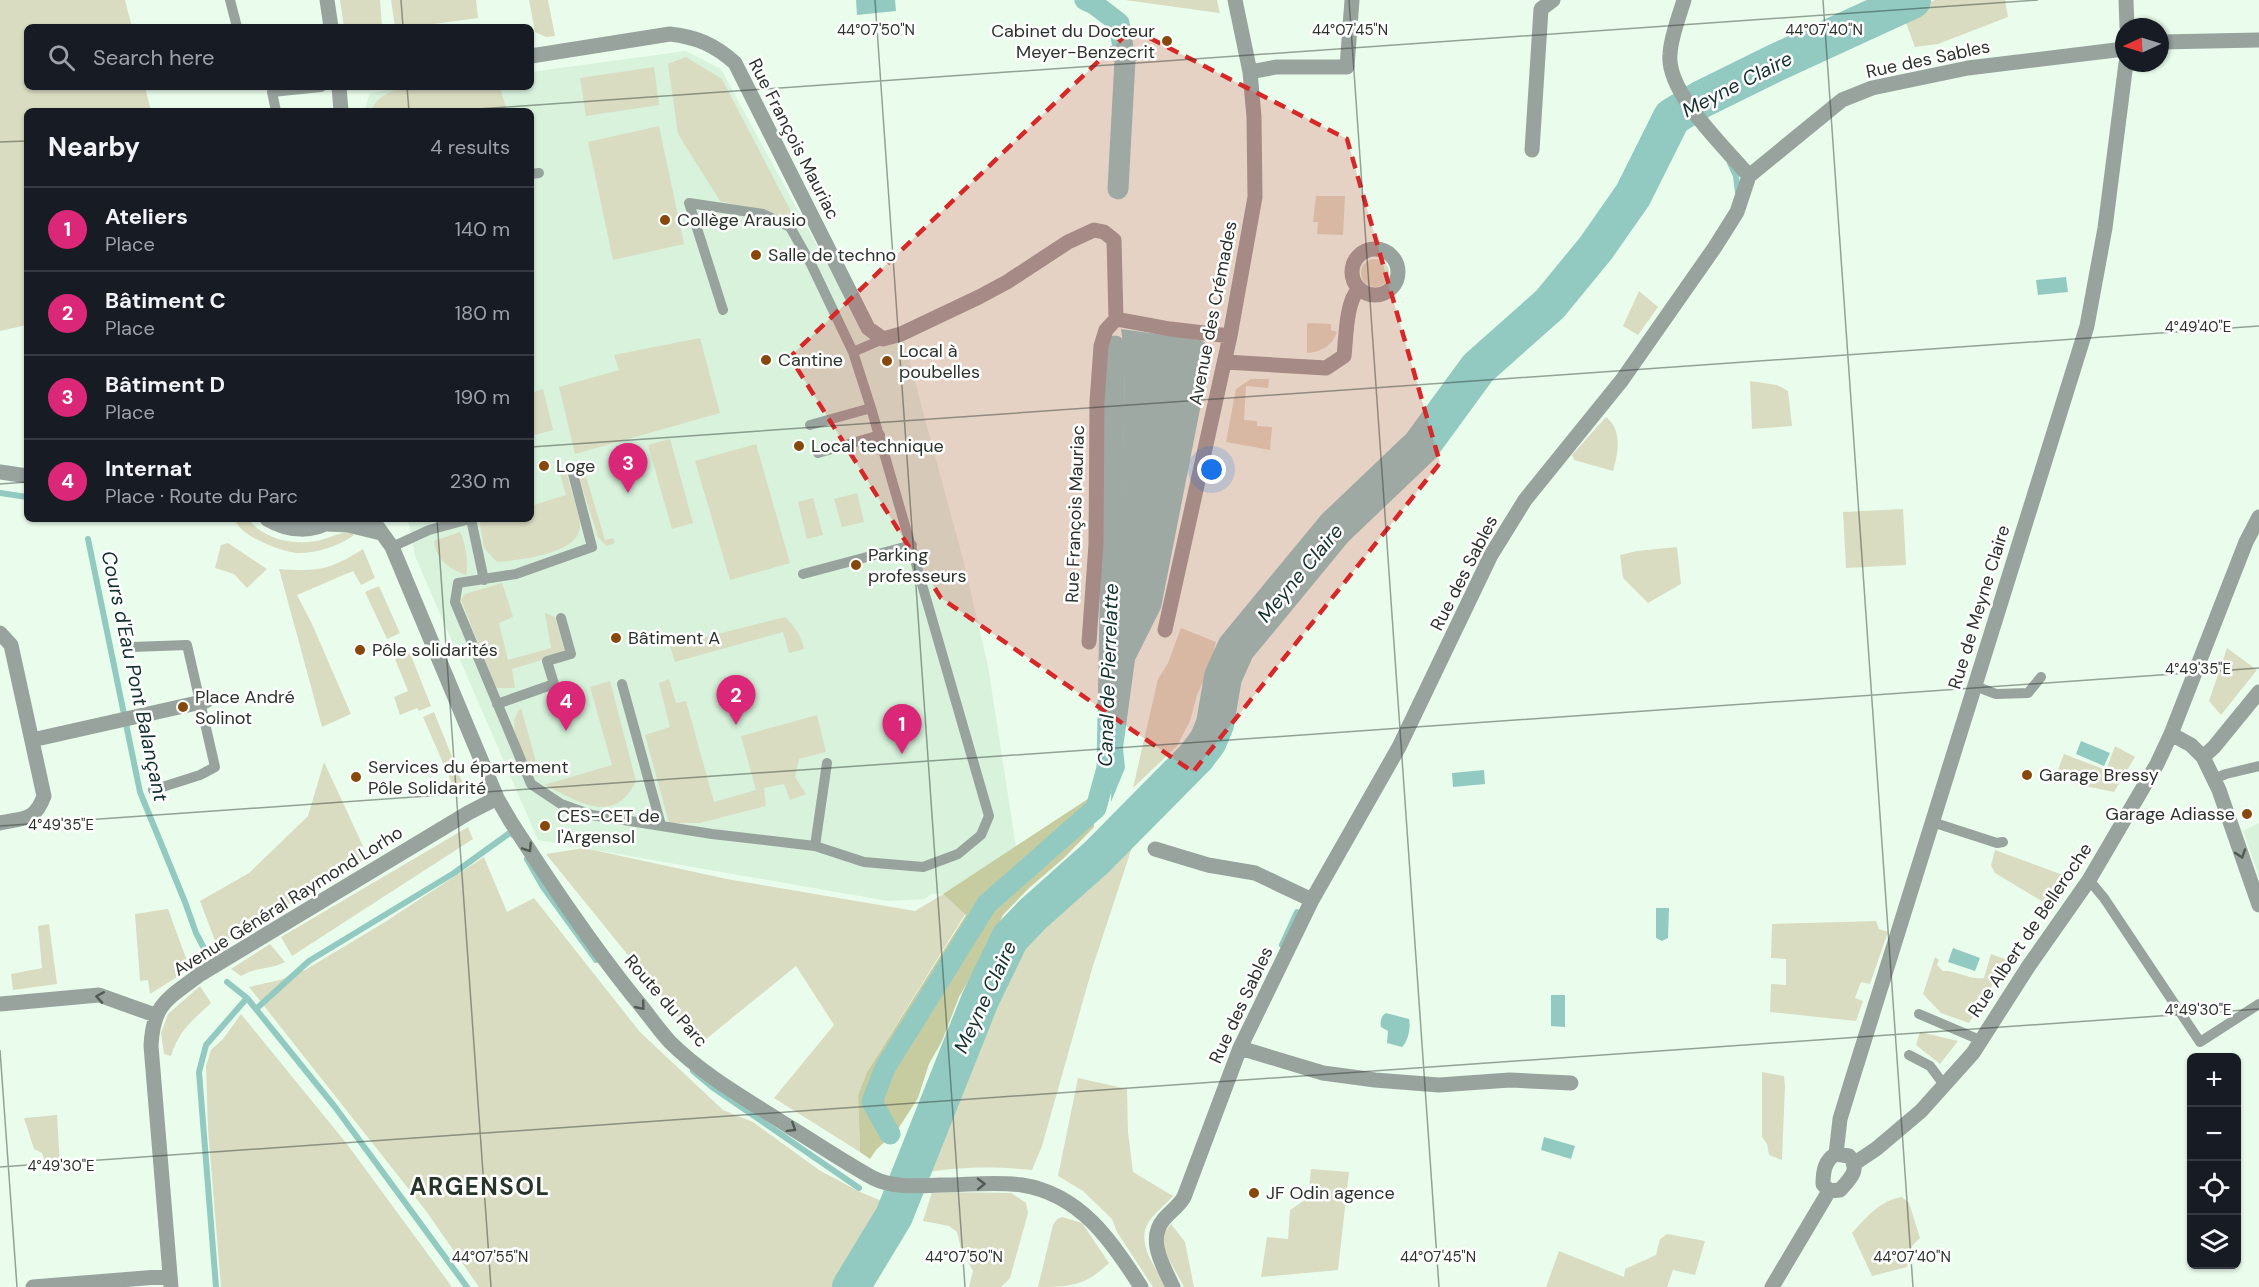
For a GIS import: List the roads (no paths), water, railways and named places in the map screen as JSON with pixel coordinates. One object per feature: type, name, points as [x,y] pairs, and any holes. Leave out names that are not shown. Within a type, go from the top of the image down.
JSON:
[{"type":"street","points":[[327,0],[331,24]]},
{"type":"street","name":"Avenue des Crémades","points":[[1166,630],[1230,336],[1255,197],[1254,117],[1250,72],[1235,0]]},
{"type":"street","points":[[1250,72],[1276,67],[1347,68],[1352,0]]},
{"type":"street","points":[[1532,150],[1541,9],[1553,0]]},
{"type":"street","points":[[1684,0],[1670,55],[1672,76],[1682,98],[1749,176]]},
{"type":"street","points":[[2126,0],[2127,18]]},
{"type":"street","name":"Rue François Mauriac","points":[[534,56],[670,34],[691,36],[722,51],[735,63],[868,328],[883,339]]},
{"type":"street","points":[[2169,42],[2259,40]]},
{"type":"street","name":"Rue des Sables","points":[[1173,1287],[1160,1259],[1156,1242],[1158,1230],[1162,1220],[1181,1203],[1240,1048],[1312,900],[1399,747],[1491,555],[1526,500],[1622,380],[1713,251],[1737,212],[1749,176],[1842,100],[1872,88],[1968,68],[2115,50]]},
{"type":"street","name":"Rue de Meyne Claire","points":[[1829,1191],[1823,1184],[1825,1166],[1836,1154],[1840,1119],[2094,299],[2125,72]]},
{"type":"street","points":[[339,90],[341,108]]},
{"type":"street","points":[[883,339],[901,334],[979,297],[1007,282],[1068,242],[1094,230],[1104,232],[1114,240],[1116,319],[1170,329],[1230,336]]},
{"type":"street","points":[[1224,362],[1326,368],[1336,363],[1344,356],[1350,312],[1354,295],[1358,290]]},
{"type":"street","name":"Rue François Mauriac","points":[[1089,642],[1096,544],[1097,402],[1101,346],[1106,330],[1116,319]]},
{"type":"street","points":[[0,472],[24,476]]},
{"type":"street","name":"Rue Albert de Belleroche","points":[[1855,1163],[1876,1149],[1921,1111],[1973,1053],[2028,967],[2089,880],[2157,764],[2171,734],[2246,542],[2259,517]]},
{"type":"street","points":[[272,522],[281,527],[296,530],[312,529],[331,522],[381,533]]},
{"type":"street","name":"Route du Parc","points":[[374,522],[392,547],[497,798],[537,862],[597,948],[669,1040],[692,1062],[740,1095],[846,1162],[884,1182],[923,1185],[1014,1184],[1046,1191],[1068,1202],[1085,1213],[1101,1229],[1122,1256],[1141,1287]]},
{"type":"street","points":[[0,633],[11,645],[44,796],[39,810],[29,817],[0,823]]},
{"type":"street","points":[[2203,757],[2214,747],[2259,692]]},
{"type":"street","points":[[32,740],[204,702]]},
{"type":"street","points":[[2171,734],[2191,745],[2203,757],[2259,905]]},
{"type":"street","name":"Avenue Général Raymond Lorho","points":[[155,1015],[168,999],[199,975],[497,798]]},
{"type":"street","points":[[1155,849],[1208,865],[1256,873],[1312,900]]},
{"type":"street","points":[[0,1004],[99,995],[155,1015],[151,1046],[170,1281],[33,1287]]},
{"type":"street","points":[[1240,1048],[1323,1073],[1375,1080],[1425,1084],[1510,1080],[1571,1083]]},
{"type":"street","points":[[1772,1287],[1829,1191],[1840,1190],[1854,1173],[1855,1163],[1849,1156],[1836,1154]]},
{"type":"lane","points":[[230,0],[236,24]]},
{"type":"lane","points":[[275,108],[272,92],[292,90]]},
{"type":"lane","points":[[572,470],[592,547],[516,574],[459,584],[455,602],[531,784],[561,804],[592,815],[712,834],[815,846],[864,862],[923,867],[958,854],[981,835],[989,816],[880,435],[853,352],[811,264],[790,227],[763,213],[689,203],[723,310]]},
{"type":"lane","points":[[853,352],[883,339]]},
{"type":"lane","points":[[810,425],[871,408]]},
{"type":"lane","points":[[818,453],[880,435]]},
{"type":"lane","points":[[392,547],[429,530],[459,522]]},
{"type":"lane","points":[[471,522],[484,580]]},
{"type":"lane","points":[[803,574],[912,545]]},
{"type":"lane","points":[[497,704],[554,684],[547,661],[571,654],[561,618]]},
{"type":"lane","points":[[132,647],[187,645],[204,702],[214,766],[200,775],[153,790]]},
{"type":"lane","points":[[1975,686],[1996,694],[2028,693],[2042,677]]},
{"type":"lane","points":[[622,684],[661,825]]},
{"type":"lane","points":[[815,846],[827,763]]},
{"type":"lane","points":[[2213,779],[2259,766]]},
{"type":"lane","points":[[1932,822],[1997,843],[2003,842]]},
{"type":"lane","points":[[2089,880],[2104,898],[2200,1042],[2259,1004]]},
{"type":"lane","points":[[1919,1014],[1980,1040]]},
{"type":"lane","points":[[1909,1055],[1930,1066],[1945,1086]]},
{"type":"water","points":[[856,0],[895,0],[896,11],[857,15]]},
{"type":"water","points":[[2066,277],[2068,292],[2038,295],[2036,280]]},
{"type":"water","points":[[1121,329],[1201,340],[1212,348],[1161,608],[1135,660],[1123,748],[1125,768],[1111,802],[1125,360]]},
{"type":"water","points":[[2081,741],[2110,753],[2104,766],[2076,754]]},
{"type":"water","points":[[1484,770],[1485,784],[1453,787],[1452,773]]},
{"type":"water","points":[[1656,908],[1669,908],[1668,938],[1662,941],[1656,938]]},
{"type":"water","points":[[1953,948],[1980,958],[1975,971],[1948,962]]},
{"type":"water","points":[[1551,995],[1565,995],[1565,1027],[1551,1026]]},
{"type":"water","points":[[1386,1013],[1409,1019],[1409,1034],[1402,1047],[1387,1043],[1388,1031],[1381,1027],[1382,1017]]},
{"type":"water","points":[[1544,1137],[1575,1146],[1571,1159],[1541,1150]]},
{"type":"water","points":[[891,1195],[912,1196],[906,1217],[864,1287],[844,1287],[889,1206]]},
{"type":"waterway","name":"Canal de Pierrelatte","points":[[1085,0],[1119,23],[1125,60],[1118,189]]},
{"type":"waterway","name":"Meyne Claire","points":[[851,1287],[894,1216],[980,1000],[1010,938],[1032,915],[1097,857],[1196,757],[1208,741],[1215,724],[1223,677],[1236,648],[1335,528],[1421,446],[1478,368],[1550,304],[1596,248],[1633,195],[1672,117],[1702,99],[1775,63],[1912,0]]},
{"type":"waterway","points":[[1730,163],[1736,176],[1738,193]]},
{"type":"waterway","name":"Canal de Pierrelatte","points":[[890,1134],[872,1102],[885,1068],[987,904],[1096,808],[1107,768],[1115,346]]},
{"type":"waterway","name":"Cours d'Eau Pont Balançant","points":[[0,493],[24,497]]},
{"type":"waterway","name":"Cours d'Eau Pont Balançant","points":[[88,539],[140,792],[196,933],[206,952]]},
{"type":"waterway","points":[[256,1009],[309,961],[454,873],[511,832],[513,835]]},
{"type":"waterway","points":[[527,859],[543,887],[596,960]]},
{"type":"waterway","points":[[1282,945],[1297,912]]},
{"type":"waterway","name":"Cours d'Eau Pont Balançant","points":[[227,982],[247,998],[335,1107],[467,1287]]},
{"type":"waterway","points":[[216,1287],[199,1072],[206,1045],[247,998]]},
{"type":"waterway","points":[[693,1071],[712,1087],[859,1188]]},
{"type":"place","name":"Cabinet du Docteur Meyer-Benzecrit","points":[[1167,41]]},
{"type":"place","name":"Collège Arausio","points":[[665,220]]},
{"type":"place","name":"Salle de techno","points":[[756,255]]},
{"type":"place","name":"Cantine","points":[[766,360]]},
{"type":"place","name":"Local à poubelles","points":[[887,361]]},
{"type":"place","name":"Local technique","points":[[799,446]]},
{"type":"place","name":"Loge","points":[[544,466]]},
{"type":"place","name":"Bâtiment D","points":[[628,493]]},
{"type":"place","name":"Parking professeurs","points":[[856,565]]},
{"type":"place","name":"Bâtiment A","points":[[616,638]]},
{"type":"place","name":"Pôle solidarités","points":[[360,650]]},
{"type":"place","name":"Place André Solinot","points":[[183,707]]},
{"type":"place","name":"Bâtiment C","points":[[736,725]]},
{"type":"place","name":"Internat","points":[[566,731]]},
{"type":"place","name":"Ateliers","points":[[902,754]]},
{"type":"place","name":"Garage Bressy","points":[[2027,775]]},
{"type":"place","name":"Services du épartement Pôle Solidarité","points":[[356,777]]},
{"type":"place","name":"Garage Adiasse","points":[[2247,814]]},
{"type":"place","name":"CES-CET de l'Argensol","points":[[545,826]]},
{"type":"place","name":"JF Odin agence","points":[[1254,1193]]},
{"type":"district","name":"ARGENSOL","points":[[480,1187]]}]
